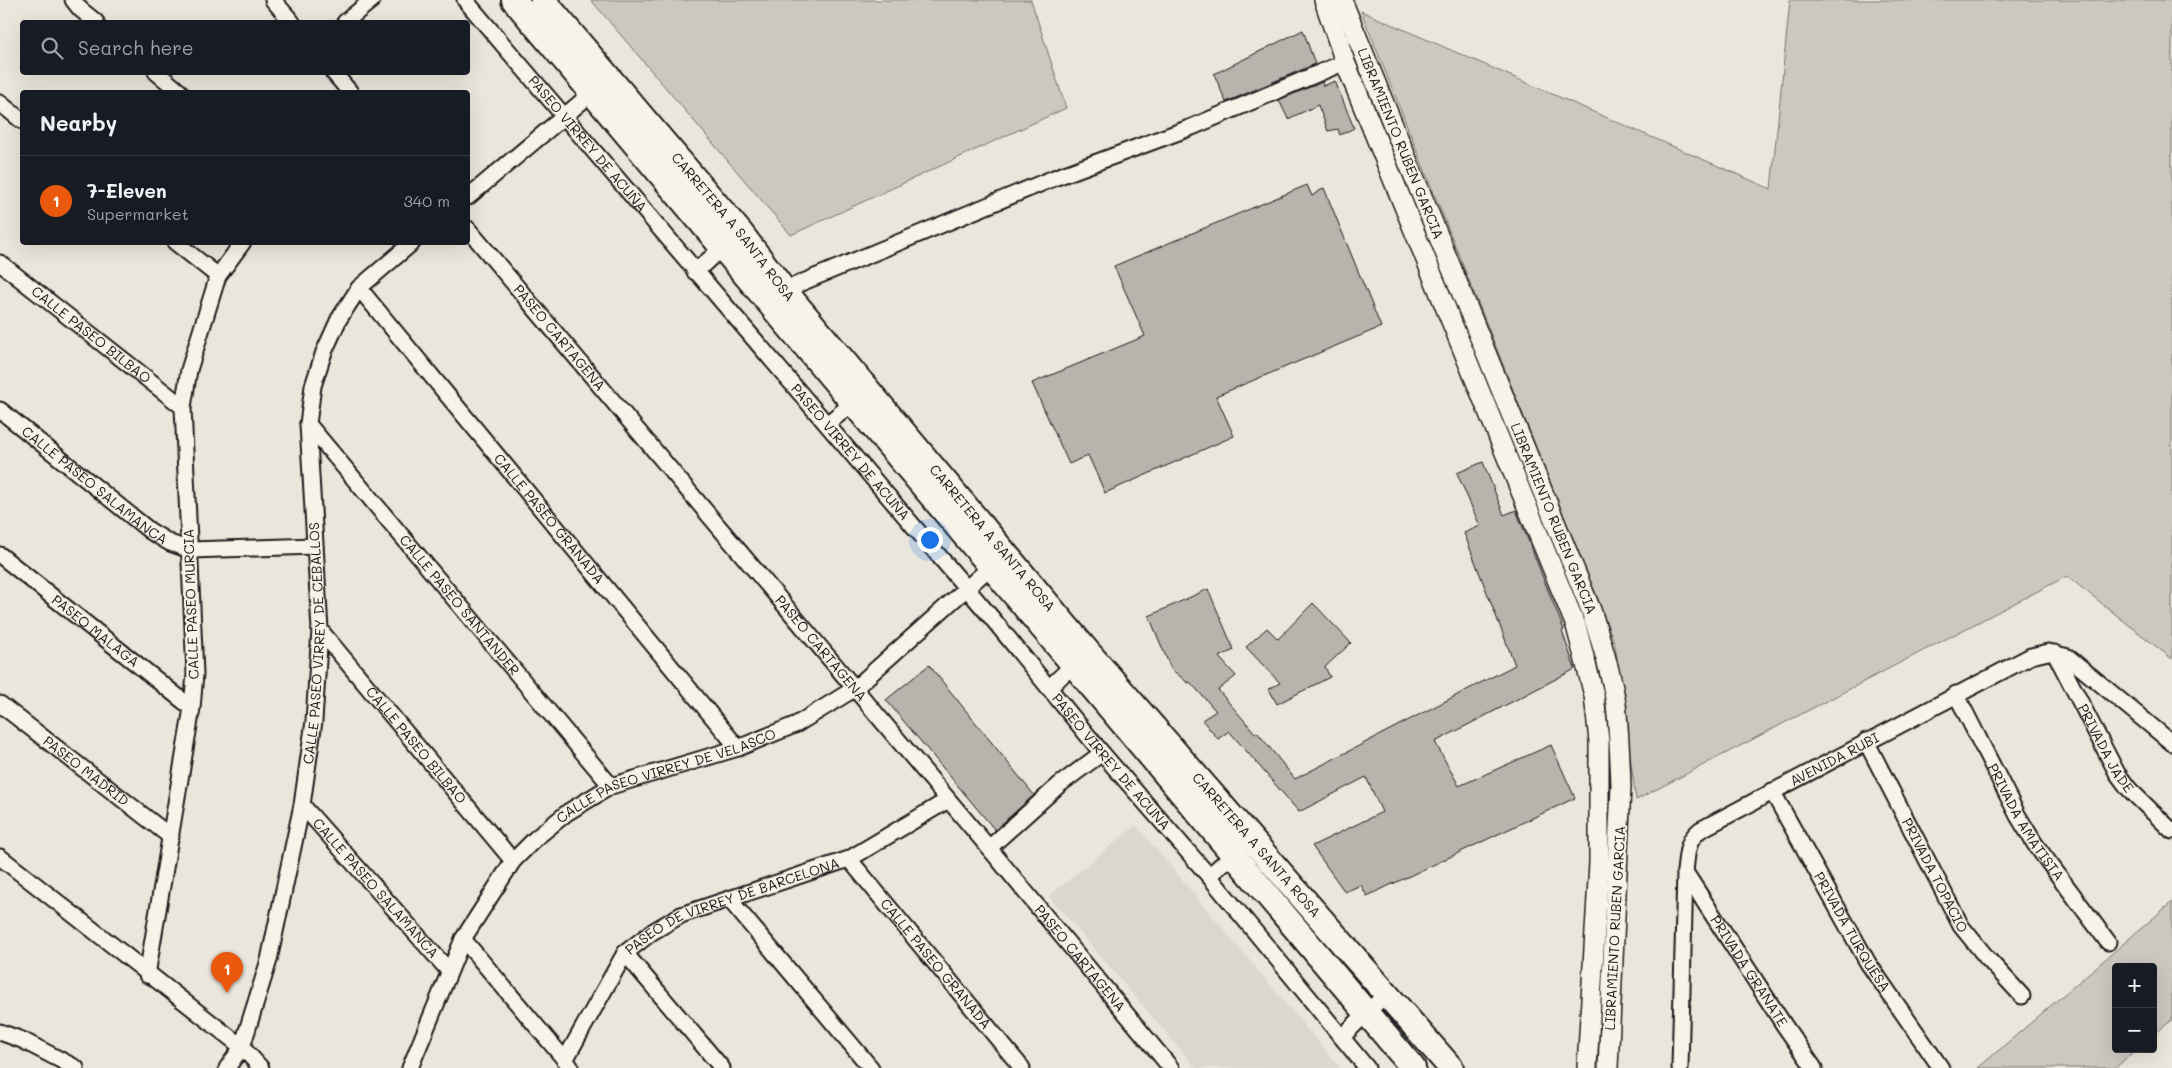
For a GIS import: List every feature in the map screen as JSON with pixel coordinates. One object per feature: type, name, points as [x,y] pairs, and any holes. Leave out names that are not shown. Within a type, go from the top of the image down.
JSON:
[{"type":"main road","name":"CARRETERA A SANTA ROSA","points":[[514,0],[601,85],[740,232],[999,560],[1081,658],[1233,854],[1413,1068]]},
{"type":"main road","name":"CARRETERA A SANTA ROSA","points":[[543,0],[601,85],[723,247],[854,402],[999,560]]},
{"type":"main road","name":"CARRETERA A SANTA ROSA","points":[[1081,658],[1251,838],[1452,1068]]},
{"type":"street","points":[[73,0],[93,20]]},
{"type":"street","points":[[273,0],[290,20]]},
{"type":"street","points":[[347,20],[372,0]]},
{"type":"street","name":"PASEO VIRREY DE ACUÑA","points":[[465,0],[966,588],[1102,753],[1210,876],[1367,1068]]},
{"type":"street","name":"LIBRAMIENTO RUBEN GARCIA","points":[[1324,0],[1345,62],[1576,626],[1588,667],[1598,719],[1600,799],[1588,1068]]},
{"type":"street","name":"LIBRAMIENTO RUBEN GARCIA","points":[[1342,0],[1591,610],[1606,657],[1620,740],[1621,786],[1608,1068]]},
{"type":"street","points":[[784,290],[1036,185],[1192,127],[1345,62]]},
{"type":"street","points":[[160,75],[178,90]]},
{"type":"street","points":[[336,75],[348,90]]},
{"type":"street","points":[[470,195],[566,117],[601,85]]},
{"type":"street","points":[[0,103],[20,119]]},
{"type":"street","name":"PASEO CARTAGENA","points":[[470,231],[989,848],[1171,1068]]},
{"type":"street","points":[[179,245],[218,276]]},
{"type":"street","name":"CALLE PASEO MURCIA","points":[[147,975],[192,708],[195,674],[183,408],[189,370],[218,276],[241,245]]},
{"type":"street","name":"CALLE PASEO VIRREY DE CEBALLOS","points":[[226,1068],[242,1047],[269,960],[302,805],[314,721],[320,630],[308,424],[313,386],[324,352],[339,319],[359,288],[409,245]]},
{"type":"street","points":[[695,272],[723,247]]},
{"type":"street","name":"CALLE PASEO BILBAO","points":[[0,263],[183,408]]},
{"type":"street","name":"CALLE PASEO GRANADA","points":[[359,288],[738,748]]},
{"type":"street","points":[[827,424],[854,402]]},
{"type":"street","name":"CALLE PASEO SALAMANCA","points":[[0,410],[150,531],[170,542],[190,550],[315,546]]},
{"type":"street","name":"CALLE PASEO SANTANDER","points":[[308,424],[611,786]]},
{"type":"street","name":"PASEO MALAGA","points":[[0,555],[192,708]]},
{"type":"street","name":"CALLE PASEO VIRREY DE VELASCO","points":[[410,1068],[463,939],[513,861],[536,838],[568,812],[611,786],[738,748],[797,724],[854,689],[999,560]]},
{"type":"street","name":"CALLE PASEO BILBAO","points":[[320,630],[513,861]]},
{"type":"street","name":"AVENIDA RUBI","points":[[1680,1068],[1685,872],[1688,846],[1694,834],[1866,741],[2031,656],[2039,653],[2055,653]]},
{"type":"street","points":[[2055,653],[2068,657],[2172,743]]},
{"type":"street","name":"PRIVADA JADE","points":[[2055,653],[2117,773],[2129,789],[2172,832]]},
{"type":"street","points":[[1049,688],[1081,658]]},
{"type":"street","name":"PRIVADA AMATISTA","points":[[1956,694],[2018,816],[2035,844],[2108,942]]},
{"type":"street","name":"PASEO MADRID","points":[[0,704],[171,837]]},
{"type":"street","name":"PRIVADA TOPACIO","points":[[1866,741],[1962,926],[1987,958],[2022,996]]},
{"type":"street","points":[[989,848],[1059,785],[1102,753]]},
{"type":"street","name":"PRIVADA TURQUESA","points":[[1772,791],[1868,963],[1941,1068]]},
{"type":"street","name":"PASEO DE VIRREY DE BARCELONA","points":[[568,1064],[625,953],[652,932],[681,915],[849,859],[948,800]]},
{"type":"street","name":"CALLE PASEO SALAMANCA","points":[[302,805],[449,971]]},
{"type":"street","points":[[1210,876],[1251,838]]},
{"type":"street","points":[[0,857],[147,975],[242,1047],[261,1068]]},
{"type":"street","name":"CALLE PASEO GRANADA","points":[[849,859],[1022,1068]]},
{"type":"street","name":"PRIVADA GRANATE","points":[[1685,872],[1814,1068]]},
{"type":"street","points":[[729,899],[870,1068]]},
{"type":"street","points":[[463,939],[568,1064]]},
{"type":"street","points":[[625,953],[722,1068]]},
{"type":"street","points":[[1342,1036],[1386,993]]},
{"type":"street","points":[[0,1032],[22,1040],[76,1068]]},
{"type":"shaded area","points":[[591,0],[1031,0],[1066,108],[791,235]]},
{"type":"shaded area","points":[[1790,0],[2172,0],[2172,659],[2067,576],[1636,800],[1615,644],[1361,11],[1771,189]]},
{"type":"shaded area","points":[[1136,825],[1340,1068],[1196,1068],[1049,896]]},
{"type":"shaded area","points":[[2172,902],[2172,1020],[2157,1032],[2157,963],[2112,963],[2112,1053],[2132,1053],[2115,1068],[1978,1068]]},
{"type":"building","points":[[1303,30],[1315,64],[1226,102],[1214,74]]},
{"type":"building","points":[[1335,81],[1354,128],[1340,135],[1338,129],[1328,131],[1318,105],[1288,119],[1279,100],[1322,82],[1323,86]]},
{"type":"building","points":[[1307,185],[1312,196],[1324,188],[1381,327],[1216,396],[1234,436],[1105,493],[1088,455],[1069,464],[1032,383],[1145,336],[1114,266]]},
{"type":"building","points":[[1483,462],[1504,515],[1516,510],[1564,630],[1562,631],[1575,669],[1435,742],[1459,786],[1551,745],[1575,798],[1367,896],[1361,885],[1345,892],[1312,846],[1382,812],[1366,777],[1299,812],[1229,731],[1218,739],[1202,720],[1216,711],[1190,682],[1188,683],[1171,669],[1149,616],[1208,589],[1234,650],[1219,657],[1236,676],[1218,690],[1255,733],[1257,732],[1295,779],[1515,665],[1464,533],[1480,526],[1457,473]]},
{"type":"building","points":[[1313,603],[1351,643],[1325,667],[1330,677],[1277,704],[1269,689],[1280,683],[1246,647],[1267,628],[1278,639]]},
{"type":"building","points":[[929,665],[1034,795],[995,830],[886,700]]},
{"type":"place","name":"7-Eleven","points":[[227,993]]}]
